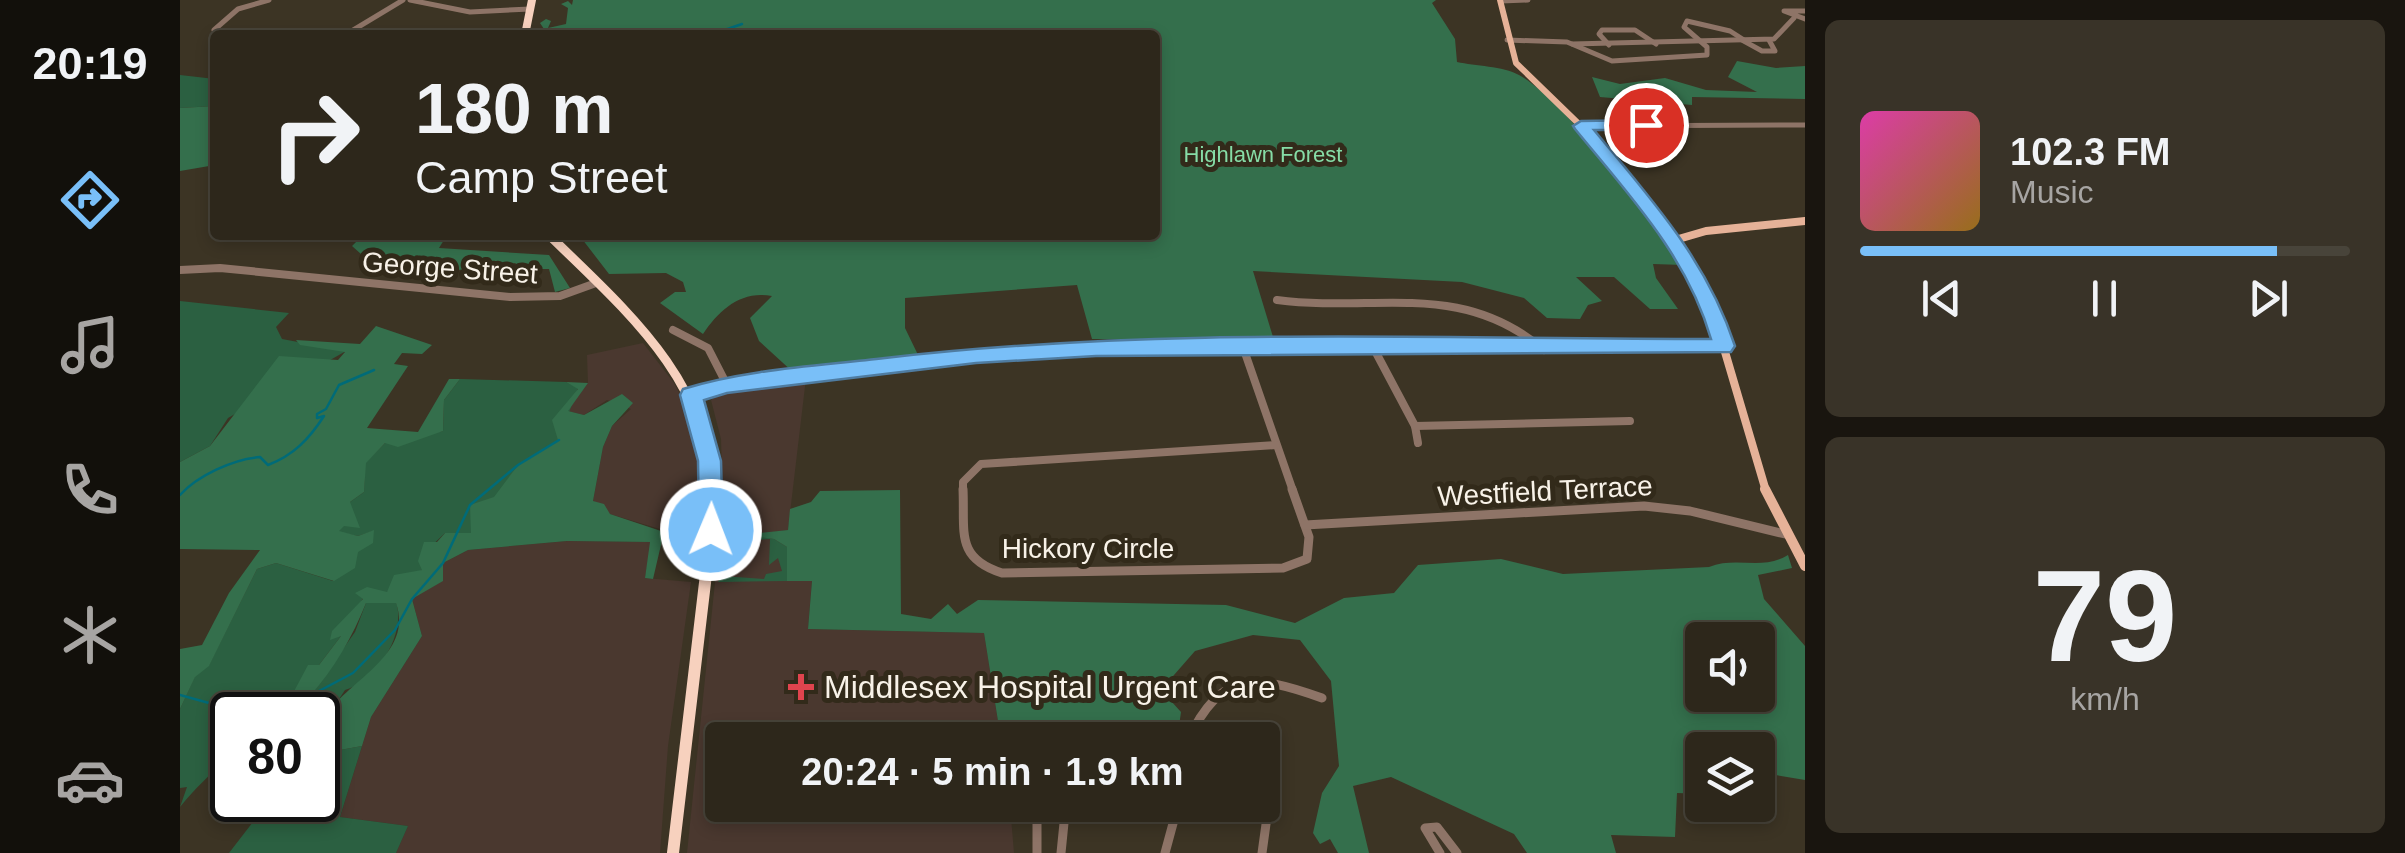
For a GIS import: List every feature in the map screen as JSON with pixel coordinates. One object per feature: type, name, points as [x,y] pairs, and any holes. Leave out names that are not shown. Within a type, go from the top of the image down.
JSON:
[{"type":"highway","points":[[526,30],[531,5]]},
{"type":"highway","points":[[554,240],[657,344],[691,395],[706,438],[712,514],[672,853]]},
{"type":"main road","points":[[1500,1],[1507,17],[1507,41],[1527,77],[1581,126],[1675,240],[1710,301],[1761,480],[1785,534],[1805,566]]},
{"type":"main road","points":[[1675,240],[1706,231],[1805,221]]},
{"type":"street","points":[[214,30],[226,15],[269,0]]},
{"type":"street","points":[[353,30],[406,0],[470,12],[531,5]]},
{"type":"street","points":[[1500,1],[1528,0]]},
{"type":"street","points":[[1805,11],[1785,9],[1794,18],[1805,19]]},
{"type":"street","points":[[1507,41],[1608,46],[1768,39],[1782,36],[1794,18]]},
{"type":"street","points":[[1575,44],[1596,58],[1702,57],[1710,50],[1684,24],[1701,22],[1756,49],[1775,51],[1768,39]]},
{"type":"street","points":[[1608,46],[1599,34],[1602,30],[1636,30],[1656,44]]},
{"type":"street","points":[[1581,126],[1805,124]]},
{"type":"street","name":"George Street","points":[[180,270],[220,268],[386,288],[510,296],[560,296],[596,283]]},
{"type":"street","points":[[1277,300],[1460,305],[1502,316],[1544,350]]},
{"type":"street","points":[[673,330],[708,348],[727,385]]},
{"type":"street","points":[[691,395],[727,385],[1025,352],[1122,347],[1544,350],[1724,346]]},
{"type":"street","points":[[1374,347],[1415,426],[1418,444]]},
{"type":"street","points":[[1244,350],[1306,525]]},
{"type":"street","points":[[1415,426],[1630,422]]},
{"type":"street","name":"Hickory Circle","points":[[1276,445],[981,464],[963,482],[966,546],[977,565],[1002,573],[1283,568],[1307,559],[1306,525]]},
{"type":"street","name":"Westfield Terrace","points":[[1306,525],[1644,506],[1690,511],[1785,534]]},
{"type":"street","points":[[1792,546],[1805,548]]},
{"type":"street","points":[[1195,722],[1217,694],[1241,680],[1272,680],[1322,698]]},
{"type":"street","points":[[1037,822],[1037,853]]},
{"type":"street","points":[[1061,853],[1064,822]]},
{"type":"street","points":[[1165,853],[1170,822]]},
{"type":"street","points":[[1262,853],[1264,822]]},
{"type":"street","points":[[1440,853],[1425,828],[1437,826],[1457,853]]},
{"type":"shaded area","points":[[643,343],[674,383],[689,411],[702,479],[701,532],[660,537],[660,529],[610,514],[593,501],[603,447],[612,426],[631,409],[607,400],[584,415],[567,411],[588,383],[587,355]]},
{"type":"shaded area","points":[[806,378],[788,530],[744,536],[774,539],[787,547],[788,580],[812,580],[808,629],[984,633],[998,722],[705,722],[705,822],[1011,822],[1014,853],[687,853],[723,505],[721,439],[711,400],[721,391]]},
{"type":"shaded area","points":[[567,541],[651,542],[645,578],[691,582],[668,746],[660,853],[396,853],[408,826],[340,817],[371,717],[422,636],[412,599],[442,581],[443,563],[468,550]]},
{"type":"green space","name":"Highlawn Forest","points":[[573,0],[1436,0],[1432,3],[1455,39],[1457,62],[1512,72],[1538,88],[1583,134],[1629,191],[1683,265],[1653,264],[1656,278],[1678,309],[1650,309],[1614,277],[1576,277],[1602,301],[1588,305],[1580,319],[1547,318],[1524,298],[1462,282],[1253,271],[1273,337],[1230,341],[1092,339],[1077,285],[905,298],[905,328],[920,359],[794,373],[759,341],[750,318],[772,296],[741,299],[716,317],[703,334],[660,303],[675,292],[686,292],[683,282],[666,273],[609,274],[583,240],[1160,240],[1160,30],[543,30],[540,23],[546,19],[551,21],[548,28],[566,24],[568,8],[561,4],[568,1],[572,5]]},
{"type":"green space","points":[[1737,61],[1776,68],[1805,66],[1805,99],[1692,97],[1692,105],[1600,97],[1592,77],[1620,84],[1665,78],[1706,90],[1757,92],[1728,77]]},
{"type":"green space","points":[[180,75],[210,78],[210,106],[180,108]]},
{"type":"green space","points":[[210,106],[210,166],[180,171],[180,108]]},
{"type":"green space","points":[[358,240],[444,240],[439,248],[549,255],[570,288],[555,292],[549,269],[523,269],[515,263],[483,272],[479,267],[451,271],[446,262],[420,272],[420,264],[409,264],[405,257],[361,254],[352,246]]},
{"type":"green space","points":[[180,301],[289,313],[276,327],[282,339],[346,351],[228,418],[210,446],[180,462]]},
{"type":"green space","points":[[376,326],[432,345],[422,354],[402,353],[394,364],[408,366],[367,428],[418,432],[449,379],[460,379],[444,400],[443,431],[398,447],[385,443],[366,463],[364,492],[350,502],[360,528],[344,526],[339,531],[358,536],[374,530],[373,543],[358,552],[355,568],[334,581],[276,563],[257,569],[209,666],[195,677],[180,709],[180,649],[202,645],[229,593],[260,550],[180,549],[180,462],[210,446],[279,356],[338,360],[345,352],[300,345],[296,340],[360,344]]},
{"type":"green space","points":[[460,379],[566,382],[578,388],[559,440],[518,465],[472,533],[445,533],[422,555],[422,570],[387,592],[363,598],[342,624],[337,635],[341,636],[319,665],[311,692],[210,692],[210,775],[180,807],[187,787],[180,788],[180,709],[195,676],[209,665],[257,569],[276,563],[333,581],[373,531],[358,536],[338,532],[350,502],[364,492],[365,463],[385,443],[443,431],[444,400]]},
{"type":"green space","points":[[566,382],[588,383],[568,411],[584,415],[622,394],[633,403],[612,426],[603,447],[593,501],[604,504],[610,514],[664,532],[653,579],[645,578],[650,542],[567,541],[468,550],[443,563],[443,581],[412,599],[422,636],[371,717],[362,746],[340,750],[340,699],[384,657],[395,641],[399,623],[396,603],[366,603],[342,652],[319,686],[314,692],[294,692],[308,665],[319,665],[341,636],[330,640],[332,631],[363,599],[355,593],[367,587],[387,592],[394,575],[422,570],[418,561],[424,542],[437,542],[445,533],[471,533],[470,505],[494,497],[518,465],[558,440],[552,420],[578,389]]},
{"type":"green space","points":[[900,490],[901,614],[931,619],[948,604],[957,614],[978,600],[1226,605],[1295,623],[1344,598],[1394,593],[1418,565],[1501,559],[1563,574],[1759,563],[1788,555],[1792,568],[1758,575],[1764,599],[1805,646],[1805,780],[1775,775],[1775,732],[1685,732],[1685,793],[1677,793],[1675,837],[1611,835],[1616,853],[1527,853],[1514,834],[1391,777],[1353,786],[1369,853],[1338,853],[1330,839],[1320,844],[1313,833],[1322,793],[1339,766],[1331,681],[1300,640],[1253,635],[1195,651],[1167,683],[1171,701],[1181,712],[1180,722],[998,722],[984,633],[808,629],[812,581],[787,581],[787,547],[774,539],[742,535],[788,530],[790,509],[811,502],[820,491]]},
{"type":"green space","points":[[725,531],[774,539],[787,547],[787,581],[718,582],[722,576],[764,579],[766,574],[782,571],[778,558],[769,565],[770,539],[727,542],[721,567]]},
{"type":"green space","points":[[396,602],[397,628],[386,655],[368,677],[345,690],[340,698],[340,692],[313,692],[355,632],[366,603]]},
{"type":"green space","points":[[362,746],[340,817],[340,750]]},
{"type":"green space","points":[[340,817],[408,826],[396,853],[229,853],[253,822],[340,822]]},
{"type":"waterway","points":[[725,30],[742,24]]},
{"type":"waterway","points":[[180,495],[196,481],[227,465],[260,457],[268,465],[286,456],[324,416],[317,418],[339,385],[374,370]]},
{"type":"waterway","points":[[317,692],[353,673],[395,630],[412,599],[443,563],[470,505],[518,465],[559,440]]},
{"type":"waterway","points":[[180,695],[210,703]]},
{"type":"place","name":"Middlesex Hospital Urgent Care","points":[[801,687]]},
{"type":"route","points":[[711,530],[710,461],[702,422],[691,395],[727,385],[976,356],[1096,348],[1544,350],[1724,346],[1710,301],[1675,240],[1581,126],[1646,125]]}]
